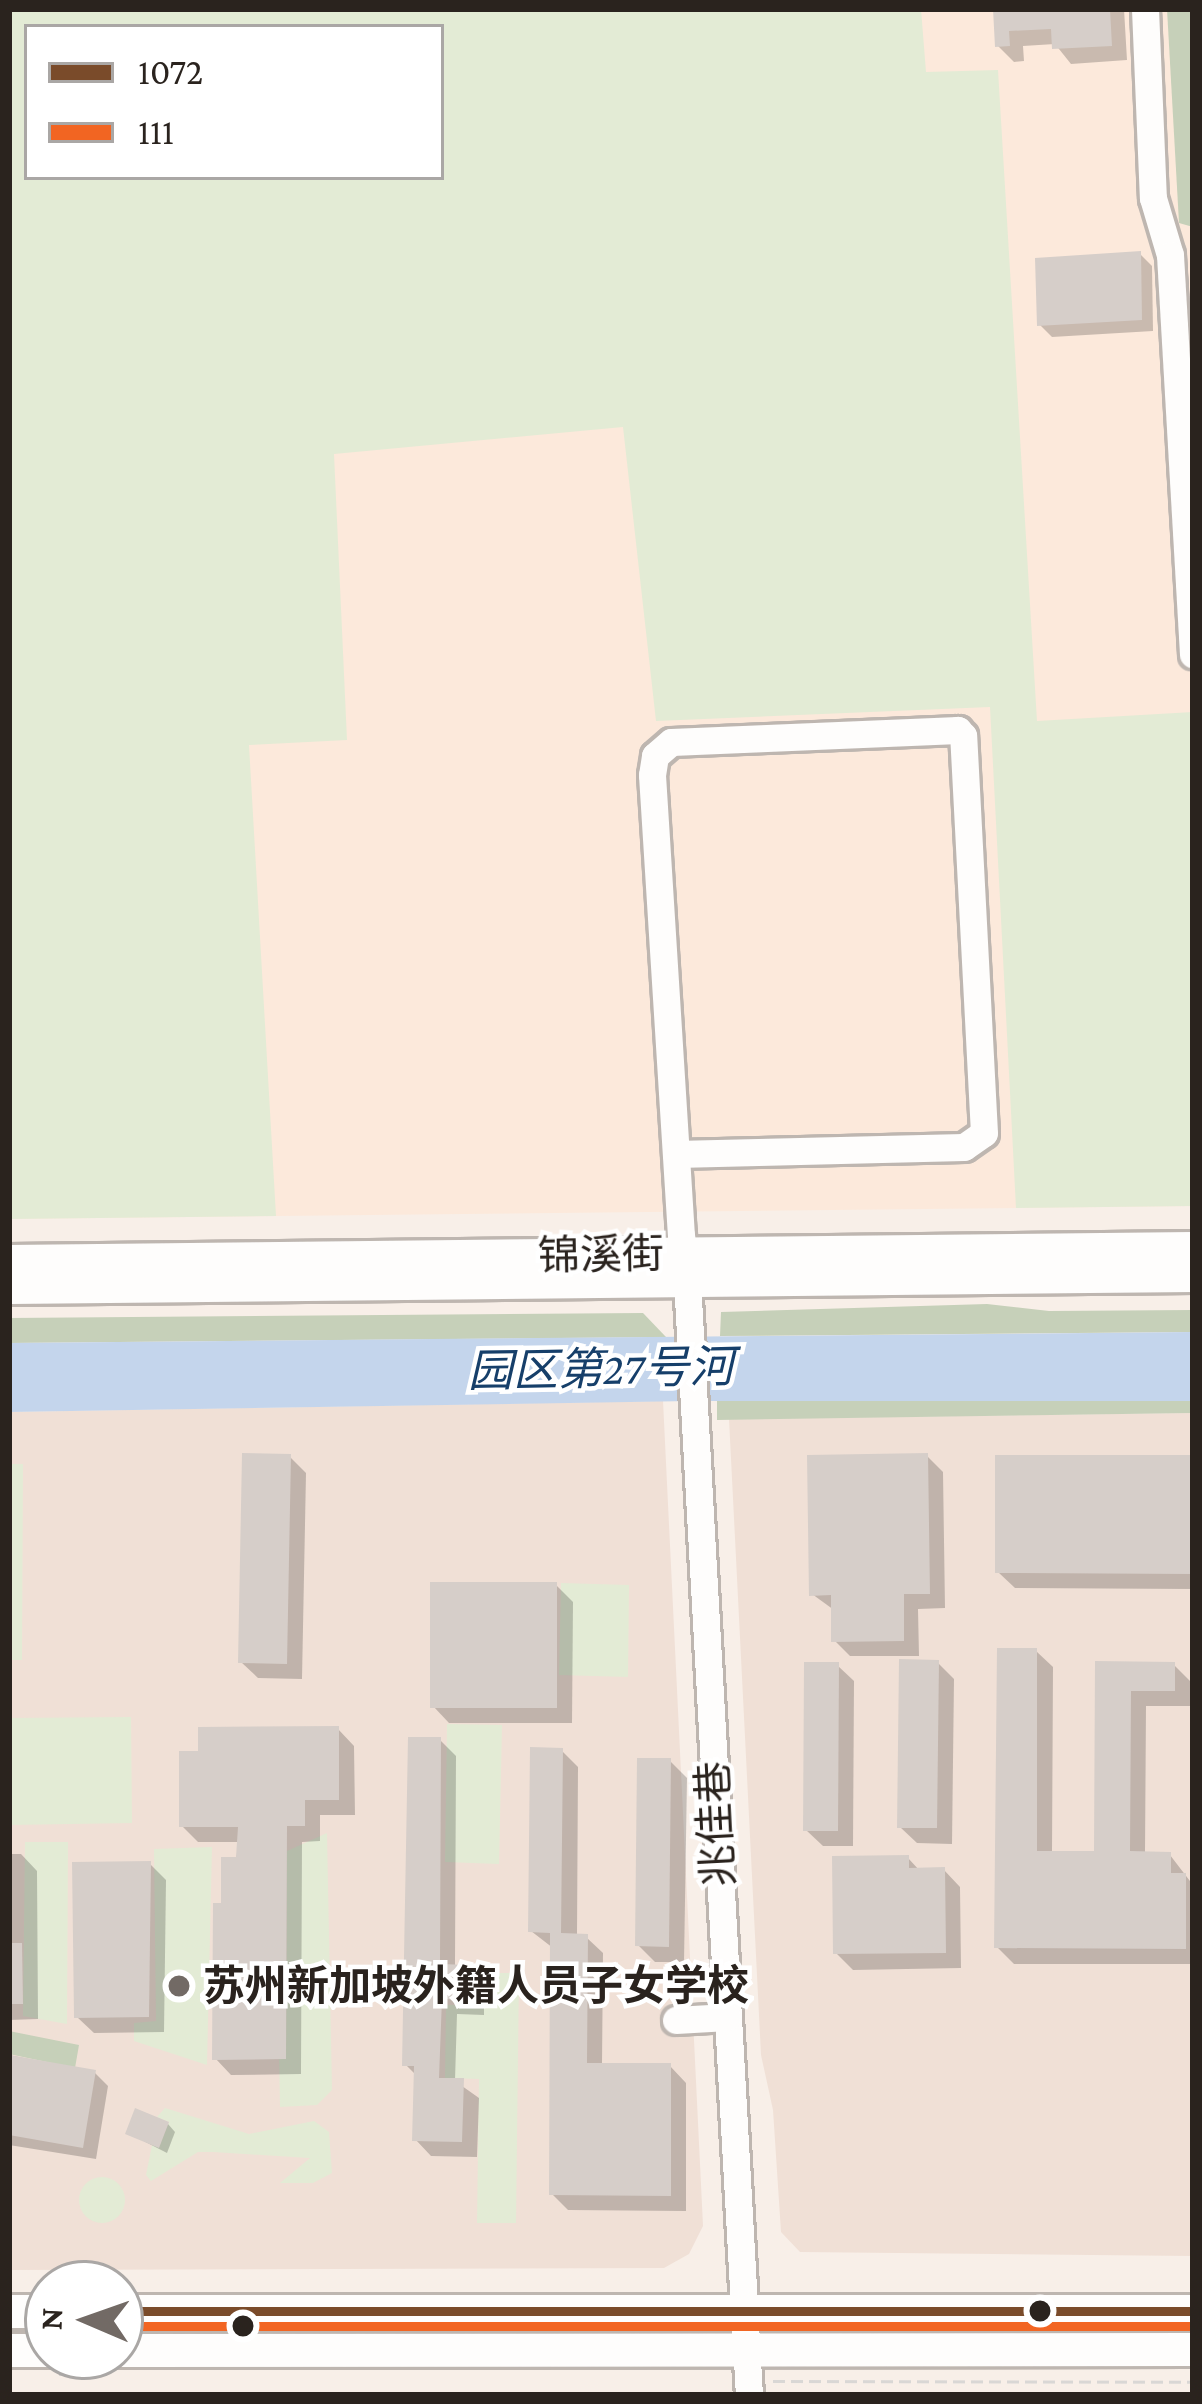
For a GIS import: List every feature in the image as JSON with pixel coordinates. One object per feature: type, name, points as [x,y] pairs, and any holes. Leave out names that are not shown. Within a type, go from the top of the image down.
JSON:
[{"type":"main road","name":"锦溪街","points":[[9,1287],[1193,1249]]},
{"type":"main road","name":"锦溪街","points":[[9,1261],[1193,1275]]},
{"type":"main road","points":[[144,2311],[1193,2311]]},
{"type":"main road","points":[[144,2362],[748,2375],[1193,2349]]},
{"type":"street","points":[[1145,9],[1154,198],[1181,251],[1193,654]]},
{"type":"street","name":"兆佳巷","points":[[676,1154],[964,1148],[984,1133],[963,736],[958,730],[661,746],[652,775],[748,2375]]},
{"type":"street","points":[[676,2020],[727,2017]]},
{"type":"path","points":[[748,2375],[1193,2382]]},
{"type":"shaded area","points":[[9,9],[1187,9],[1193,107],[1193,1206],[9,1219]]},
{"type":"shaded area","points":[[663,1401],[703,2226],[689,2254],[664,2268],[144,2270],[144,2260],[24,2260],[24,2270],[9,2270],[9,1412]]},
{"type":"shaded area","points":[[1193,1413],[1193,2256],[800,2252],[781,2232],[773,2110],[761,2055],[729,1419]]},
{"type":"green space","points":[[9,9],[921,9],[926,72],[998,70],[1037,721],[1193,712],[1193,1206],[1016,1208],[990,707],[656,721],[623,427],[334,454],[347,740],[249,745],[276,1216],[9,1219]]},
{"type":"green space","points":[[1167,9],[1193,9],[1193,227],[1179,223]]},
{"type":"green space","points":[[987,1304],[1049,1311],[1193,1310],[1193,1332],[720,1336],[721,1312]]},
{"type":"green space","points":[[643,1313],[666,1337],[9,1343],[9,1318]]},
{"type":"green space","points":[[717,1401],[1193,1401],[1193,1413],[717,1420]]},
{"type":"green space","points":[[9,1464],[23,1464],[22,1660],[9,1660]]},
{"type":"green space","points":[[561,1583],[629,1585],[628,1677],[559,1675]]},
{"type":"green space","points":[[131,1717],[132,1823],[9,1825],[9,1718]]},
{"type":"green space","points":[[447,1724],[502,1725],[499,1864],[445,1862]]},
{"type":"green space","points":[[327,1833],[332,2090],[317,2105],[280,2107],[279,2059],[286,2058],[287,1851]]},
{"type":"green space","points":[[25,1842],[68,1842],[67,2024],[23,2016]]},
{"type":"green space","points":[[212,1847],[207,2065],[134,2041],[134,2023],[156,2021],[154,1849]]},
{"type":"green space","points":[[481,1973],[519,1973],[516,2223],[477,2223],[479,2079],[445,2078],[446,2005],[481,2005]]},
{"type":"green space","points":[[9,2031],[79,2045],[75,2068],[9,2054]]},
{"type":"green space","points":[[165,2108],[249,2134],[314,2121],[329,2132],[332,2173],[313,2183],[280,2183],[310,2158],[198,2152],[151,2181],[146,2175],[152,2145],[159,2147],[169,2122],[157,2117]]},
{"type":"green space","points":[[102,2177],[118,2184],[125,2200],[118,2216],[102,2223],[86,2216],[79,2200],[86,2184]]},
{"type":"water","name":"园区第27号河","points":[[1193,1332],[1193,1401],[691,1401],[9,1412],[9,1343]]},
{"type":"building","points":[[993,9],[1110,9],[1112,46],[1052,49],[1051,29],[1009,31],[1010,46],[995,47]]},
{"type":"building","points":[[1141,251],[1142,320],[1037,326],[1035,258]]},
{"type":"building","points":[[242,1453],[291,1454],[287,1664],[238,1663]]},
{"type":"building","points":[[928,1453],[930,1594],[904,1594],[904,1641],[831,1642],[831,1595],[809,1596],[807,1455]]},
{"type":"building","points":[[995,1455],[1193,1455],[1193,1574],[995,1573]]},
{"type":"building","points":[[430,1582],[557,1582],[557,1708],[430,1708]]},
{"type":"building","points":[[997,1648],[1037,1648],[1037,1851],[1094,1851],[1095,1661],[1175,1662],[1175,1691],[1131,1691],[1130,1851],[1171,1852],[1171,1873],[1186,1873],[1186,1949],[994,1948]]},
{"type":"building","points":[[899,1659],[939,1660],[937,1828],[897,1828]]},
{"type":"building","points":[[804,1662],[839,1662],[838,1831],[803,1831]]},
{"type":"building","points":[[339,1726],[339,1800],[305,1800],[305,1826],[287,1826],[286,2059],[212,2060],[213,1903],[221,1903],[221,1857],[236,1857],[238,1827],[179,1827],[179,1751],[198,1751],[198,1727]]},
{"type":"building","points":[[408,1737],[441,1737],[440,1964],[469,1965],[468,2000],[442,1999],[439,2078],[464,2078],[462,2142],[412,2141],[414,2066],[402,2066]]},
{"type":"building","points":[[530,1747],[563,1748],[561,1933],[588,1934],[587,2063],[671,2063],[671,2196],[549,2195],[550,1933],[528,1932]]},
{"type":"building","points":[[637,1758],[671,1758],[669,1947],[635,1946]]},
{"type":"building","points":[[909,1855],[909,1868],[945,1867],[946,1953],[833,1954],[832,1856]]},
{"type":"building","points":[[151,1861],[149,2017],[74,2018],[72,1862]]},
{"type":"building","points":[[9,1943],[22,1943],[23,2004],[9,2004]]},
{"type":"building","points":[[9,2055],[96,2070],[83,2148],[9,2135]]},
{"type":"building","points":[[135,2108],[169,2122],[159,2148],[125,2134]]},
{"type":"transit line","name":"1072","points":[[144,2311],[1193,2311]]},
{"type":"transit line","name":"111","points":[[144,2326],[1193,2326]]},
{"type":"place","name":"苏州新加坡外籍人员子女学校","points":[[179,1986]]}]
